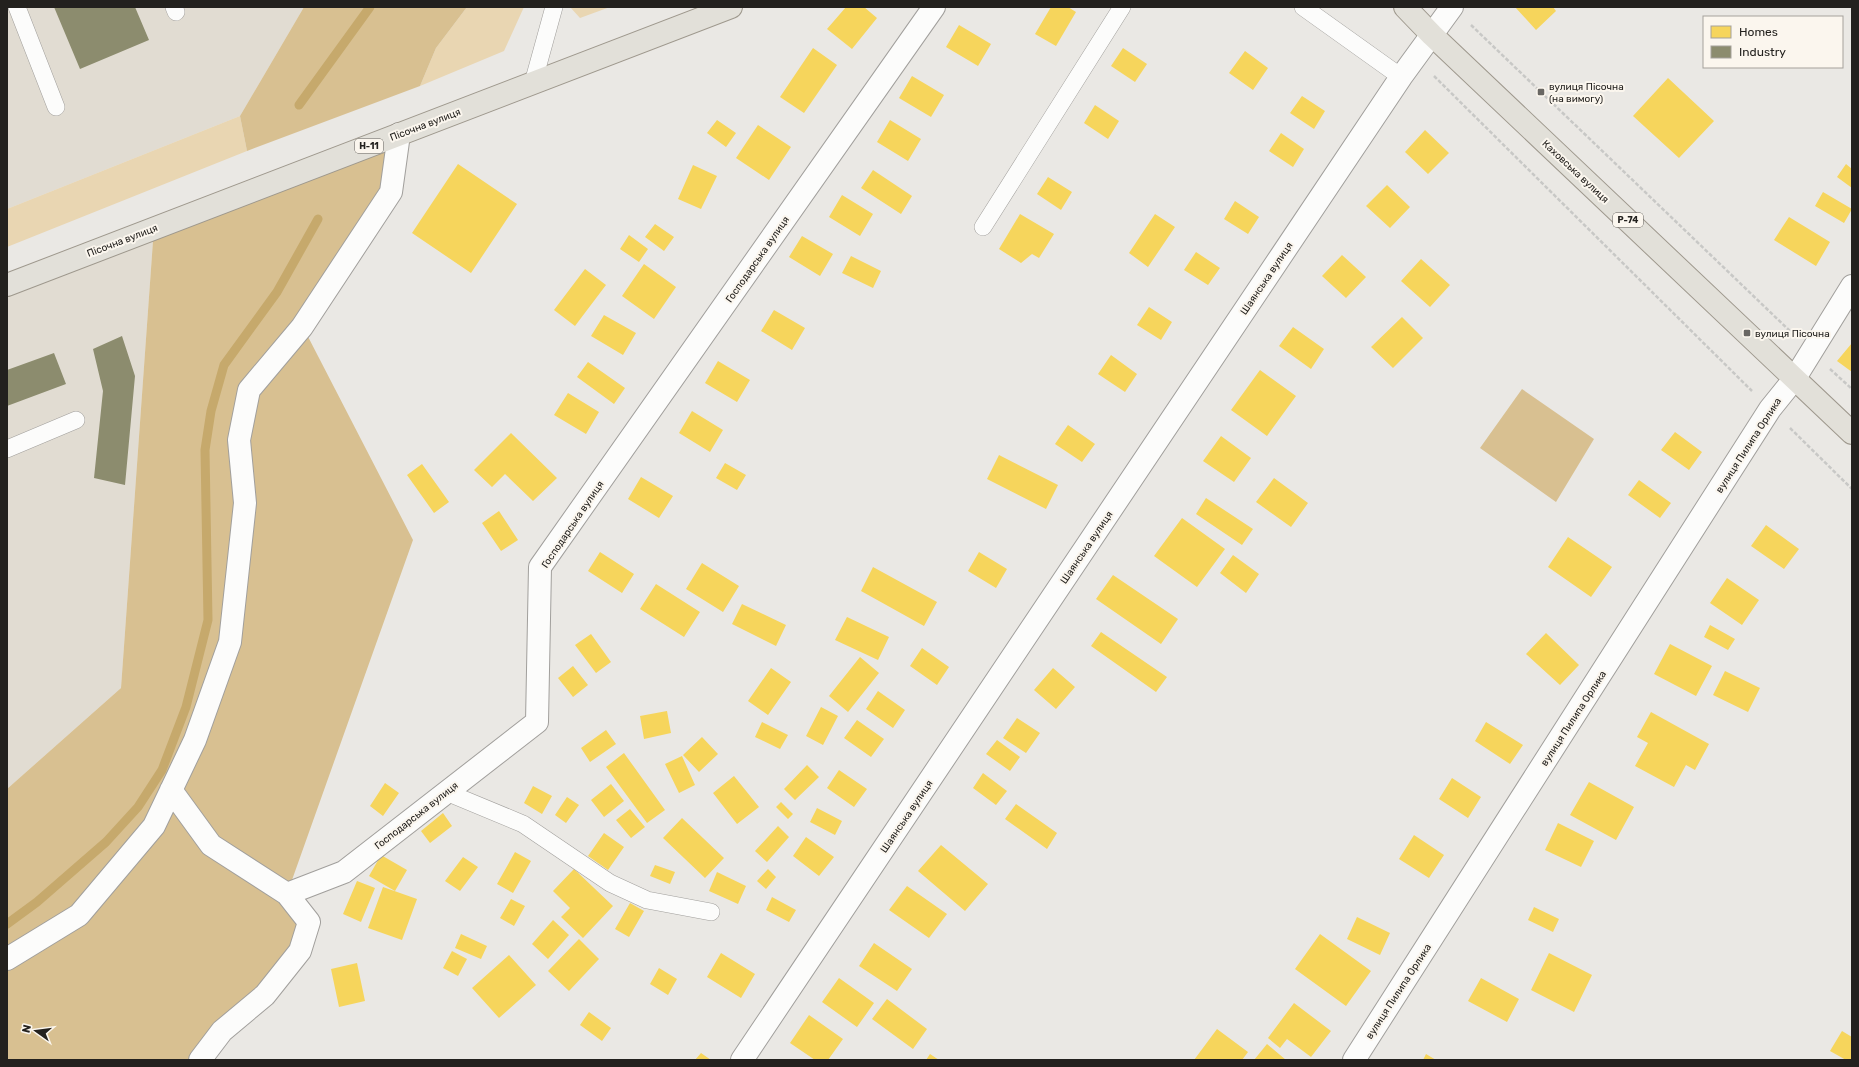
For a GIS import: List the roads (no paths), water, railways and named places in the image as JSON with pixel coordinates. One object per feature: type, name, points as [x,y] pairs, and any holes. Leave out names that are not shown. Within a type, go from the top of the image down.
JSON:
[{"type":"main road","name":"Пісочна вулиця","points":[[7,285],[731,7]]},
{"type":"main road","name":"Каховська вулиця","points":[[1406,7],[1432,35],[1852,433]]},
{"type":"street","name":"Господарська вулиця","points":[[287,894],[344,872],[537,722],[540,567],[934,7]]},
{"type":"street","name":"Шаянська вулиця","points":[[742,1060],[1401,77],[1452,7]]},
{"type":"street","points":[[7,959],[79,915],[154,826],[195,740],[230,642],[245,503],[239,440],[249,390],[302,327],[391,192],[399,134]]},
{"type":"street","name":"вулиця Пилипа Орлика","points":[[1354,1060],[1770,409],[1795,378],[1852,286]]},
{"type":"street","points":[[171,790],[211,845],[287,894],[309,922],[300,951],[265,995],[222,1031],[200,1060]]},
{"type":"lane","points":[[16,7],[56,107]]},
{"type":"lane","points":[[533,83],[554,7]]},
{"type":"lane","points":[[983,227],[1122,7]]},
{"type":"lane","points":[[1304,7],[1401,77]]},
{"type":"lane","points":[[7,449],[76,420]]},
{"type":"lane","points":[[446,792],[524,824],[610,883],[628,892],[647,900],[711,912]]},
{"type":"waterway","points":[[299,105],[370,7]]},
{"type":"waterway","points":[[7,924],[37,902],[106,842],[138,807],[162,770],[186,707],[208,620],[205,450],[211,411],[224,365],[277,292],[318,219]]},
{"type":"place","name":"вулиця Пісочна (на вимогу)","points":[[1541,92]]},
{"type":"place","name":"вулиця Пісочна","points":[[1747,333]]}]
